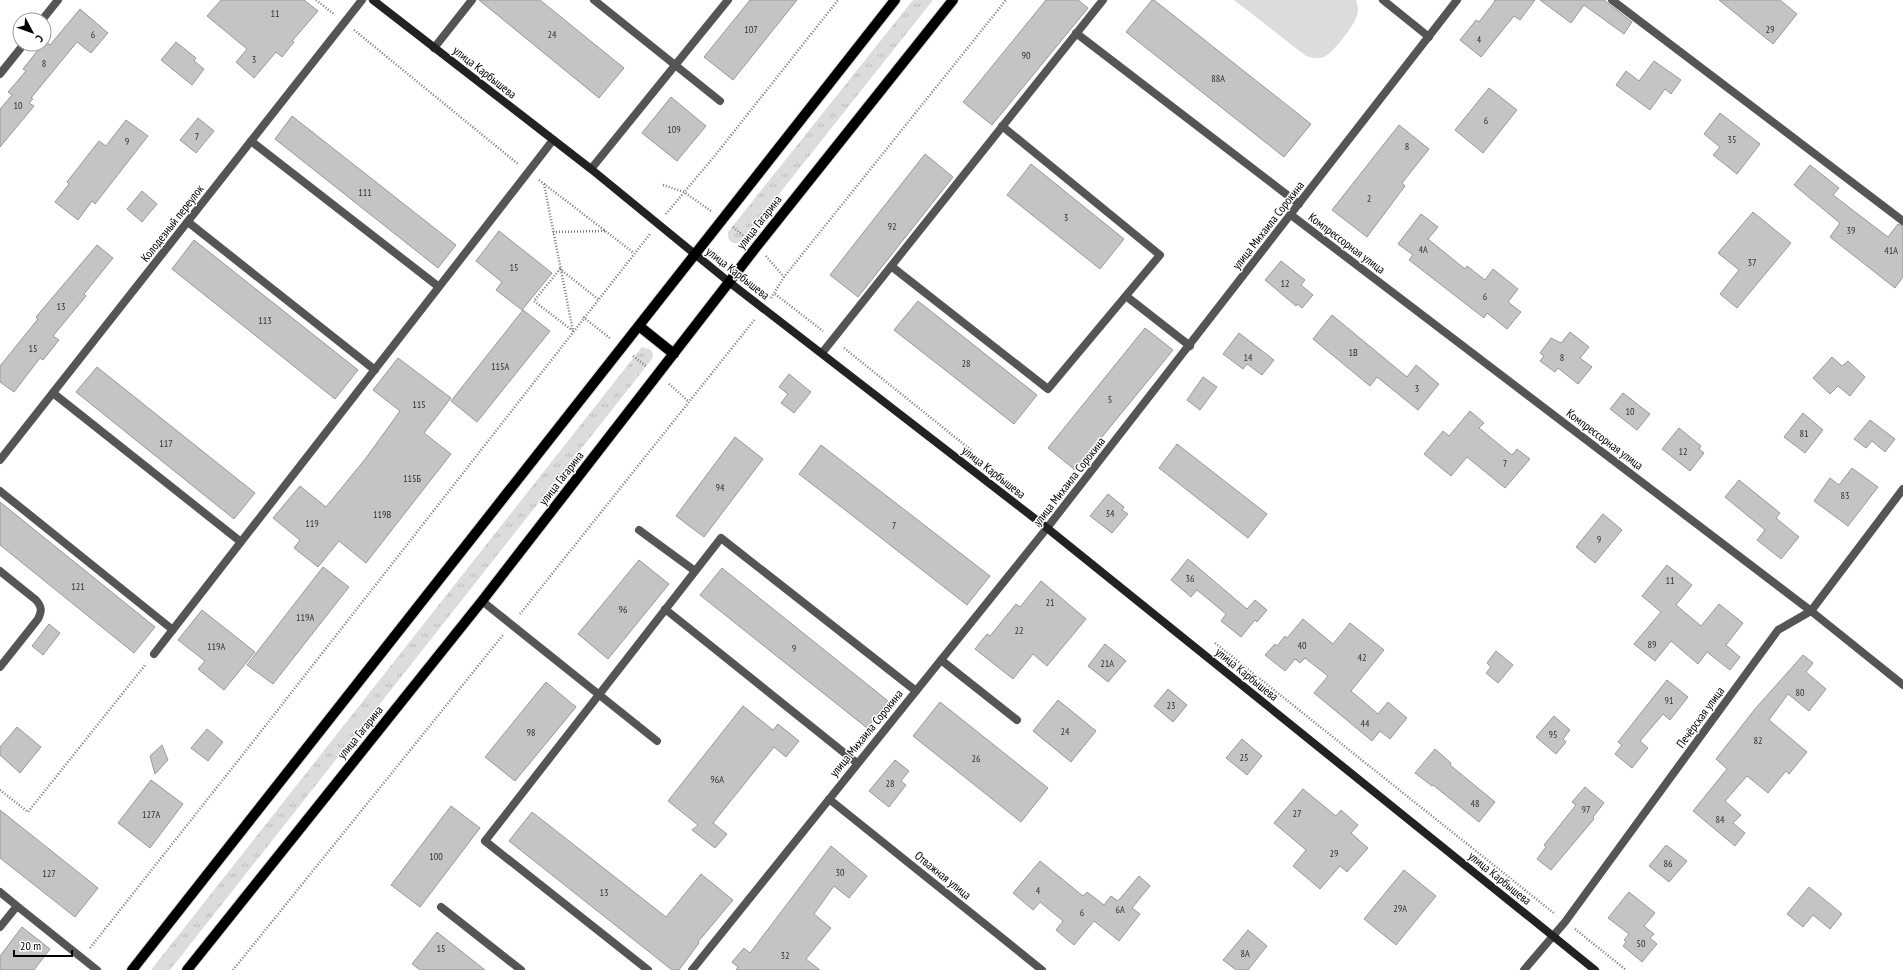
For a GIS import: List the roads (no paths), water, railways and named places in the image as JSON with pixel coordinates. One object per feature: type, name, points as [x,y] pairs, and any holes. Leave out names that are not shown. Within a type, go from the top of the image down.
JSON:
[{"type":"main road","points":[[132,970],[895,0]]},
{"type":"main road","name":"улица Гагарина","points":[[187,970],[482,601],[729,282],[953,0]]},
{"type":"main road","points":[[639,326],[674,354]]},
{"type":"street","points":[[48,12],[58,0]]},
{"type":"street","name":"Колодезный переулок","points":[[0,460],[362,0]]},
{"type":"street","name":"улица Карбышева","points":[[373,0],[591,169],[657,225],[729,282],[1047,528],[1595,970]]},
{"type":"street","points":[[434,48],[472,0]]},
{"type":"street","points":[[594,0],[720,101]]},
{"type":"street","points":[[591,169],[728,0]]},
{"type":"street","points":[[822,353],[1102,0]]},
{"type":"street","points":[[1384,0],[1429,37]]},
{"type":"street","name":"улица Михаила Сорокина","points":[[692,970],[1047,528],[1190,346],[1457,0]]},
{"type":"street","points":[[1612,0],[1903,221]]},
{"type":"street","points":[[1076,33],[1299,204]]},
{"type":"street","points":[[0,74],[18,52]]},
{"type":"street","points":[[891,266],[1048,389],[1160,255],[1002,126]]},
{"type":"street","points":[[154,654],[553,140]]},
{"type":"street","points":[[251,141],[440,287]]},
{"type":"street","name":"Компрессорная улица","points":[[1291,215],[1811,611],[1903,685]]},
{"type":"street","points":[[188,222],[375,370]]},
{"type":"street","points":[[1126,296],[1190,346]]},
{"type":"street","points":[[53,393],[241,542]]},
{"type":"street","name":"Печёрская улица","points":[[1524,970],[1552,935],[1565,922],[1778,630],[1811,611],[1903,489]]},
{"type":"street","points":[[0,491],[173,630]]},
{"type":"street","points":[[639,530],[695,571]]},
{"type":"street","points":[[648,970],[485,841],[721,538],[916,691]]},
{"type":"street","points":[[0,571],[36,600],[41,605],[42,611],[38,619],[0,666]]},
{"type":"street","points":[[482,601],[657,741]]},
{"type":"street","points":[[665,609],[857,763]]},
{"type":"street","points":[[941,660],[1016,720]]},
{"type":"street","name":"Отважная улица","points":[[829,799],[1042,970]]},
{"type":"street","points":[[0,892],[98,970]]},
{"type":"street","points":[[0,927],[17,906]]},
{"type":"street","points":[[441,907],[521,970]]}]
